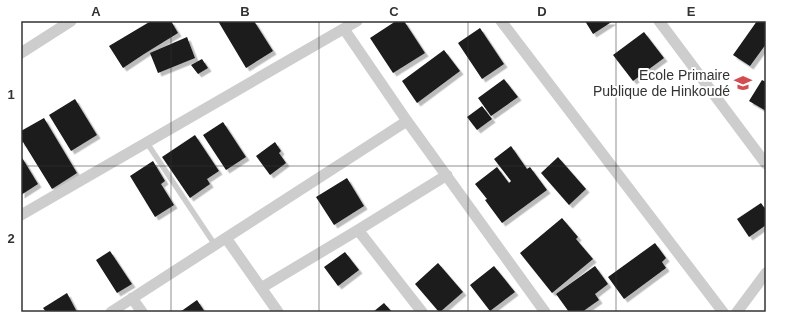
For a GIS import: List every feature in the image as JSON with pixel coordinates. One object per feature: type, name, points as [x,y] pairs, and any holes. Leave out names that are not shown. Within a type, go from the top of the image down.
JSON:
[{"type":"street","points":[[21,215],[357,21]]},
{"type":"street","points":[[501,21],[723,312]]},
{"type":"street","points":[[659,21],[766,164]]},
{"type":"street","points":[[21,53],[67,22]]},
{"type":"street","points":[[344,29],[407,121],[545,312]]},
{"type":"street","points":[[111,312],[407,121]]},
{"type":"street","points":[[261,288],[447,175]]},
{"type":"street","points":[[358,230],[422,312]]},
{"type":"street","points":[[226,238],[278,312]]},
{"type":"street","points":[[737,312],[766,274]]},
{"type":"street","points":[[132,298],[142,312]]},
{"type":"lane","points":[[146,143],[215,245]]},
{"type":"building","points":[[151,21],[171,21],[178,33],[123,68],[109,46]]},
{"type":"building","points":[[218,21],[254,21],[273,51],[246,68]]},
{"type":"building","points":[[396,21],[404,21],[425,53],[393,73],[370,38]]},
{"type":"building","points":[[585,21],[613,21],[593,34]]},
{"type":"building","points":[[757,21],[766,21],[766,44],[750,66],[733,55]]},
{"type":"building","points":[[480,28],[504,64],[482,79],[458,43]]},
{"type":"building","points":[[644,32],[664,58],[633,81],[613,55]]},
{"type":"building","points":[[187,37],[195,58],[158,73],[150,53]]},
{"type":"building","points":[[444,50],[460,71],[417,103],[402,81]]},
{"type":"building","points":[[202,59],[208,68],[198,74],[191,65]]},
{"type":"building","points":[[504,79],[518,97],[491,116],[478,98]]},
{"type":"building","points":[[762,80],[766,82],[766,111],[749,101]]},
{"type":"building","points":[[75,99],[97,135],[71,151],[49,115]]},
{"type":"building","points":[[482,106],[492,119],[477,130],[467,117]]},
{"type":"building","points":[[44,118],[77,173],[52,189],[23,142],[21,143],[21,131]]},
{"type":"building","points":[[223,122],[246,157],[226,170],[203,135]]},
{"type":"building","points":[[195,135],[219,171],[207,179],[210,184],[190,198],[162,157]]},
{"type":"building","points":[[275,142],[281,151],[279,153],[286,163],[270,175],[256,156]]},
{"type":"building","points":[[511,146],[527,169],[530,167],[547,190],[502,223],[485,200],[487,199],[475,184],[497,167],[509,183],[511,181],[494,159]]},
{"type":"building","points":[[21,156],[38,184],[21,195]]},
{"type":"building","points":[[558,157],[586,189],[569,205],[541,173]]},
{"type":"building","points":[[153,161],[165,181],[161,184],[174,205],[155,217],[130,176]]},
{"type":"building","points":[[347,178],[364,206],[334,225],[316,197]]},
{"type":"building","points":[[761,203],[766,210],[766,225],[749,237],[737,219]]},
{"type":"building","points":[[562,218],[578,237],[576,239],[593,259],[552,293],[520,253]]},
{"type":"building","points":[[655,243],[666,258],[662,262],[666,268],[624,299],[608,277]]},
{"type":"building","points":[[110,251],[132,284],[117,293],[96,260]]},
{"type":"building","points":[[345,252],[359,270],[338,286],[324,267]]},
{"type":"building","points":[[438,263],[463,292],[440,312],[415,284]]},
{"type":"building","points":[[494,266],[515,292],[490,311],[470,285]]},
{"type":"building","points":[[595,266],[608,284],[595,294],[599,300],[582,312],[569,312],[556,294]]},
{"type":"building","points":[[67,293],[77,312],[46,312],[43,308]]},
{"type":"building","points":[[197,300],[205,312],[180,312]]},
{"type":"building","points":[[384,303],[392,312],[373,312]]},
{"type":"place","name":"Ecole Primaire Publique de Hinkoudé","points":[[743,83]]}]
